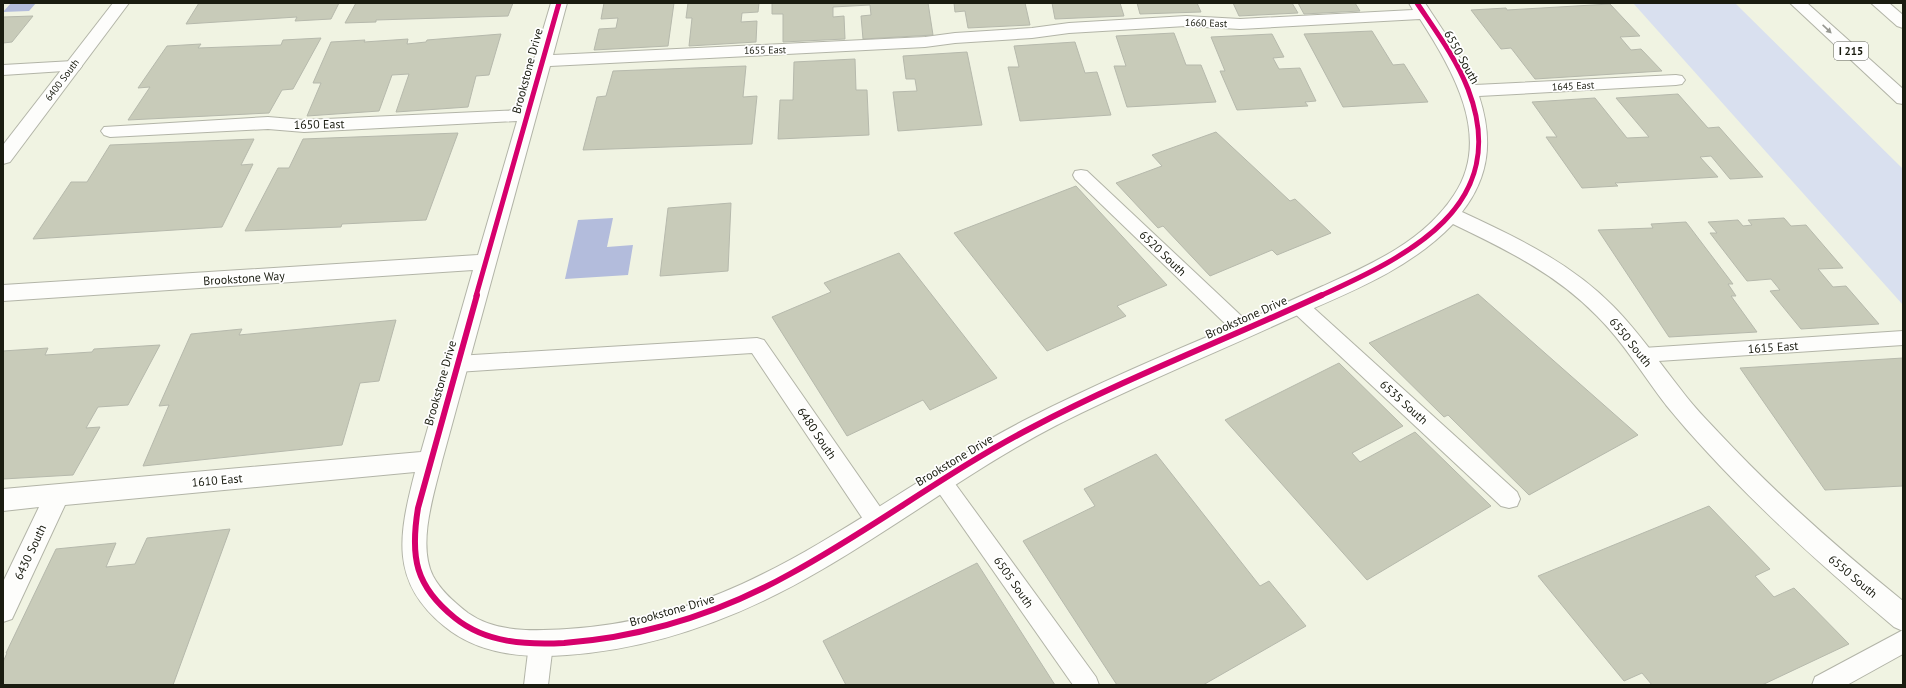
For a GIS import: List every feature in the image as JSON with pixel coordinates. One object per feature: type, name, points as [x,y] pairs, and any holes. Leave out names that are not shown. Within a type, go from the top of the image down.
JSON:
[{"type":"main road","name":"6400 South","points":[[3,158],[122,3]]},
{"type":"main road","name":"Brookstone Drive","points":[[559,3],[541,61],[430,461],[415,521],[413,540],[415,560],[420,579],[431,597],[447,614],[469,629],[500,640],[541,644],[578,643],[660,627],[747,597],[792,574],[992,449],[1043,422],[1112,389],[1299,306],[1395,259],[1427,237],[1449,214]]},
{"type":"main road","name":"I 215","points":[[1798,3],[1903,99]]},
{"type":"main road","points":[[1879,3],[1903,23]]},
{"type":"main road","name":"1660 East","points":[[988,36],[1032,33],[1069,28],[1186,21],[1240,24],[1421,9]]},
{"type":"main road","name":"6550 South","points":[[1421,9],[1458,66],[1469,91],[1478,121],[1478,153],[1469,185],[1449,214],[1518,247],[1560,272],[1600,305],[1643,355],[1674,398],[1693,420],[1774,506],[1843,568],[1903,618]]},
{"type":"main road","name":"1655 East","points":[[541,61],[910,43],[988,36]]},
{"type":"main road","points":[[3,70],[73,66]]},
{"type":"main road","name":"1645 East","points":[[1469,91],[1676,80]]},
{"type":"main road","name":"1650 East","points":[[110,131],[268,123],[304,126],[527,115]]},
{"type":"main road","name":"Brookstone Way","points":[[3,293],[486,262]]},
{"type":"main road","name":"1610 East","points":[[3,500],[430,461]]},
{"type":"main road","name":"6430 South","points":[[3,610],[58,494]]},
{"type":"lane","name":"6520 South","points":[[1081,175],[1244,330]]},
{"type":"lane","name":"6535 South","points":[[1299,306],[1509,499]]},
{"type":"lane","name":"1615 East","points":[[1643,355],[1903,338]]},
{"type":"lane","name":"6480 South","points":[[457,364],[756,345],[877,521]]},
{"type":"lane","name":"6505 South","points":[[941,480],[1087,685]]},
{"type":"lane","points":[[1824,685],[1903,641]]},
{"type":"lane","points":[[536,685],[541,644]]},
{"type":"shaded area","points":[[1633,3],[1735,3],[1903,169],[1903,305]]},
{"type":"water","points":[[11,3],[36,3],[29,11],[3,12]]},
{"type":"water","points":[[613,218],[607,247],[633,245],[628,275],[565,279],[578,220]]},
{"type":"building","points":[[199,3],[339,3],[331,19],[295,21],[297,17],[186,24]]},
{"type":"building","points":[[356,3],[513,3],[508,16],[376,20],[376,22],[345,23]]},
{"type":"building","points":[[604,3],[674,3],[668,46],[594,50],[599,29],[616,28],[618,18],[601,19]]},
{"type":"building","points":[[688,3],[759,3],[758,12],[742,13],[741,22],[757,21],[756,42],[689,46],[692,18],[686,18]]},
{"type":"building","points":[[772,3],[928,3],[933,35],[863,39],[861,16],[871,15],[870,5],[833,7],[833,17],[844,16],[845,39],[783,42],[783,14],[772,14]]},
{"type":"building","points":[[954,3],[1025,3],[1030,25],[968,28],[965,11],[955,12]]},
{"type":"building","points":[[1052,3],[1120,3],[1124,16],[1055,19]]},
{"type":"building","points":[[1137,3],[1197,3],[1201,12],[1140,14]]},
{"type":"building","points":[[1233,3],[1292,3],[1298,13],[1239,16]]},
{"type":"building","points":[[1298,3],[1355,3],[1360,11],[1304,14]]},
{"type":"building","points":[[1610,4],[1640,36],[1620,37],[1631,50],[1641,49],[1662,71],[1535,79],[1511,48],[1501,49],[1471,10],[1506,8],[1507,10]]},
{"type":"building","points":[[33,16],[12,42],[3,43],[3,17]]},
{"type":"building","points":[[1372,31],[1393,65],[1404,64],[1428,102],[1343,107],[1304,34]]},
{"type":"building","points":[[1174,33],[1186,65],[1201,65],[1216,102],[1127,107],[1114,66],[1126,66],[1116,36]]},
{"type":"building","points":[[501,34],[489,75],[476,76],[468,107],[396,112],[409,74],[392,75],[379,111],[307,116],[321,83],[313,83],[331,42],[365,40],[364,42],[408,39],[407,44],[426,42],[427,40]]},
{"type":"building","points":[[1272,34],[1284,57],[1273,58],[1279,69],[1300,68],[1316,101],[1305,102],[1308,106],[1237,110],[1220,71],[1225,71],[1211,37]]},
{"type":"building","points":[[321,38],[293,89],[282,90],[269,113],[128,120],[150,87],[138,88],[167,46],[201,44],[198,48],[281,45],[283,40]]},
{"type":"building","points":[[1075,42],[1085,73],[1097,72],[1111,115],[1020,121],[1008,67],[1019,67],[1014,46]]},
{"type":"building","points":[[967,52],[982,125],[898,131],[893,92],[917,91],[915,79],[906,79],[903,56]]},
{"type":"building","points":[[855,59],[856,90],[867,90],[869,135],[778,139],[780,100],[793,100],[794,62]]},
{"type":"building","points":[[746,66],[743,97],[757,96],[752,144],[583,150],[597,97],[606,96],[613,71]]},
{"type":"building","points":[[1678,94],[1708,128],[1719,127],[1763,177],[1730,179],[1711,156],[1700,157],[1718,177],[1615,183],[1618,186],[1582,188],[1546,137],[1557,137],[1532,102],[1595,98],[1627,138],[1649,137],[1616,98]]},
{"type":"building","points":[[1216,132],[1290,201],[1295,199],[1331,233],[1277,255],[1272,250],[1210,276],[1163,226],[1158,228],[1116,183],[1162,166],[1152,155]]},
{"type":"building","points":[[458,133],[426,220],[342,224],[341,227],[245,231],[278,168],[289,168],[303,139]]},
{"type":"building","points":[[254,139],[241,165],[253,164],[222,227],[33,239],[71,182],[87,182],[110,145]]},
{"type":"building","points":[[1076,186],[1167,285],[1117,306],[1126,316],[1047,351],[954,233]]},
{"type":"building","points":[[731,203],[728,271],[660,276],[668,208]]},
{"type":"building","points":[[1784,218],[1791,226],[1806,225],[1843,268],[1818,269],[1833,287],[1846,286],[1879,324],[1801,329],[1770,291],[1780,290],[1771,279],[1747,281],[1710,233],[1717,233],[1708,222],[1738,220],[1743,226],[1752,225],[1748,220]]},
{"type":"building","points":[[1686,222],[1733,284],[1728,284],[1736,296],[1731,296],[1757,332],[1669,337],[1598,230],[1653,228],[1651,224]]},
{"type":"building","points":[[899,253],[997,378],[930,410],[923,400],[847,436],[772,317],[831,292],[824,283]]},
{"type":"building","points":[[1478,294],[1638,435],[1529,495],[1448,415],[1444,417],[1369,343]]},
{"type":"building","points":[[396,320],[379,381],[360,383],[342,445],[143,466],[169,405],[159,406],[191,334],[242,329],[239,335]]},
{"type":"building","points":[[160,345],[128,405],[98,407],[86,428],[100,427],[73,475],[3,479],[3,351],[48,348],[45,355],[92,352],[94,349]]},
{"type":"building","points":[[1903,358],[1903,486],[1825,490],[1740,368]]},
{"type":"building","points":[[1339,363],[1403,426],[1352,453],[1360,462],[1415,432],[1491,506],[1367,580],[1225,420]]},
{"type":"building","points":[[1156,454],[1260,586],[1269,581],[1306,626],[1203,685],[1117,685],[1023,541],[1095,506],[1084,489]]},
{"type":"building","points":[[1709,506],[1770,569],[1755,576],[1774,597],[1794,588],[1849,644],[1762,685],[1652,685],[1642,673],[1624,681],[1538,576]]},
{"type":"building","points":[[230,529],[173,685],[3,685],[3,662],[6,653],[56,549],[116,543],[106,567],[135,564],[147,538]]},
{"type":"building","points":[[977,563],[1055,685],[846,685],[823,641]]},
{"type":"cycle path","points":[[559,3],[430,461],[418,508],[414,550],[418,570],[426,589],[440,607],[462,624],[484,635],[496,639],[532,643],[587,641],[647,631],[706,613],[762,589],[815,561],[964,466],[1034,426],[1111,389],[1353,281],[1392,261],[1416,246],[1427,237],[1457,206],[1470,184],[1477,159],[1479,135],[1475,112],[1468,89],[1444,44],[1417,3]]}]
